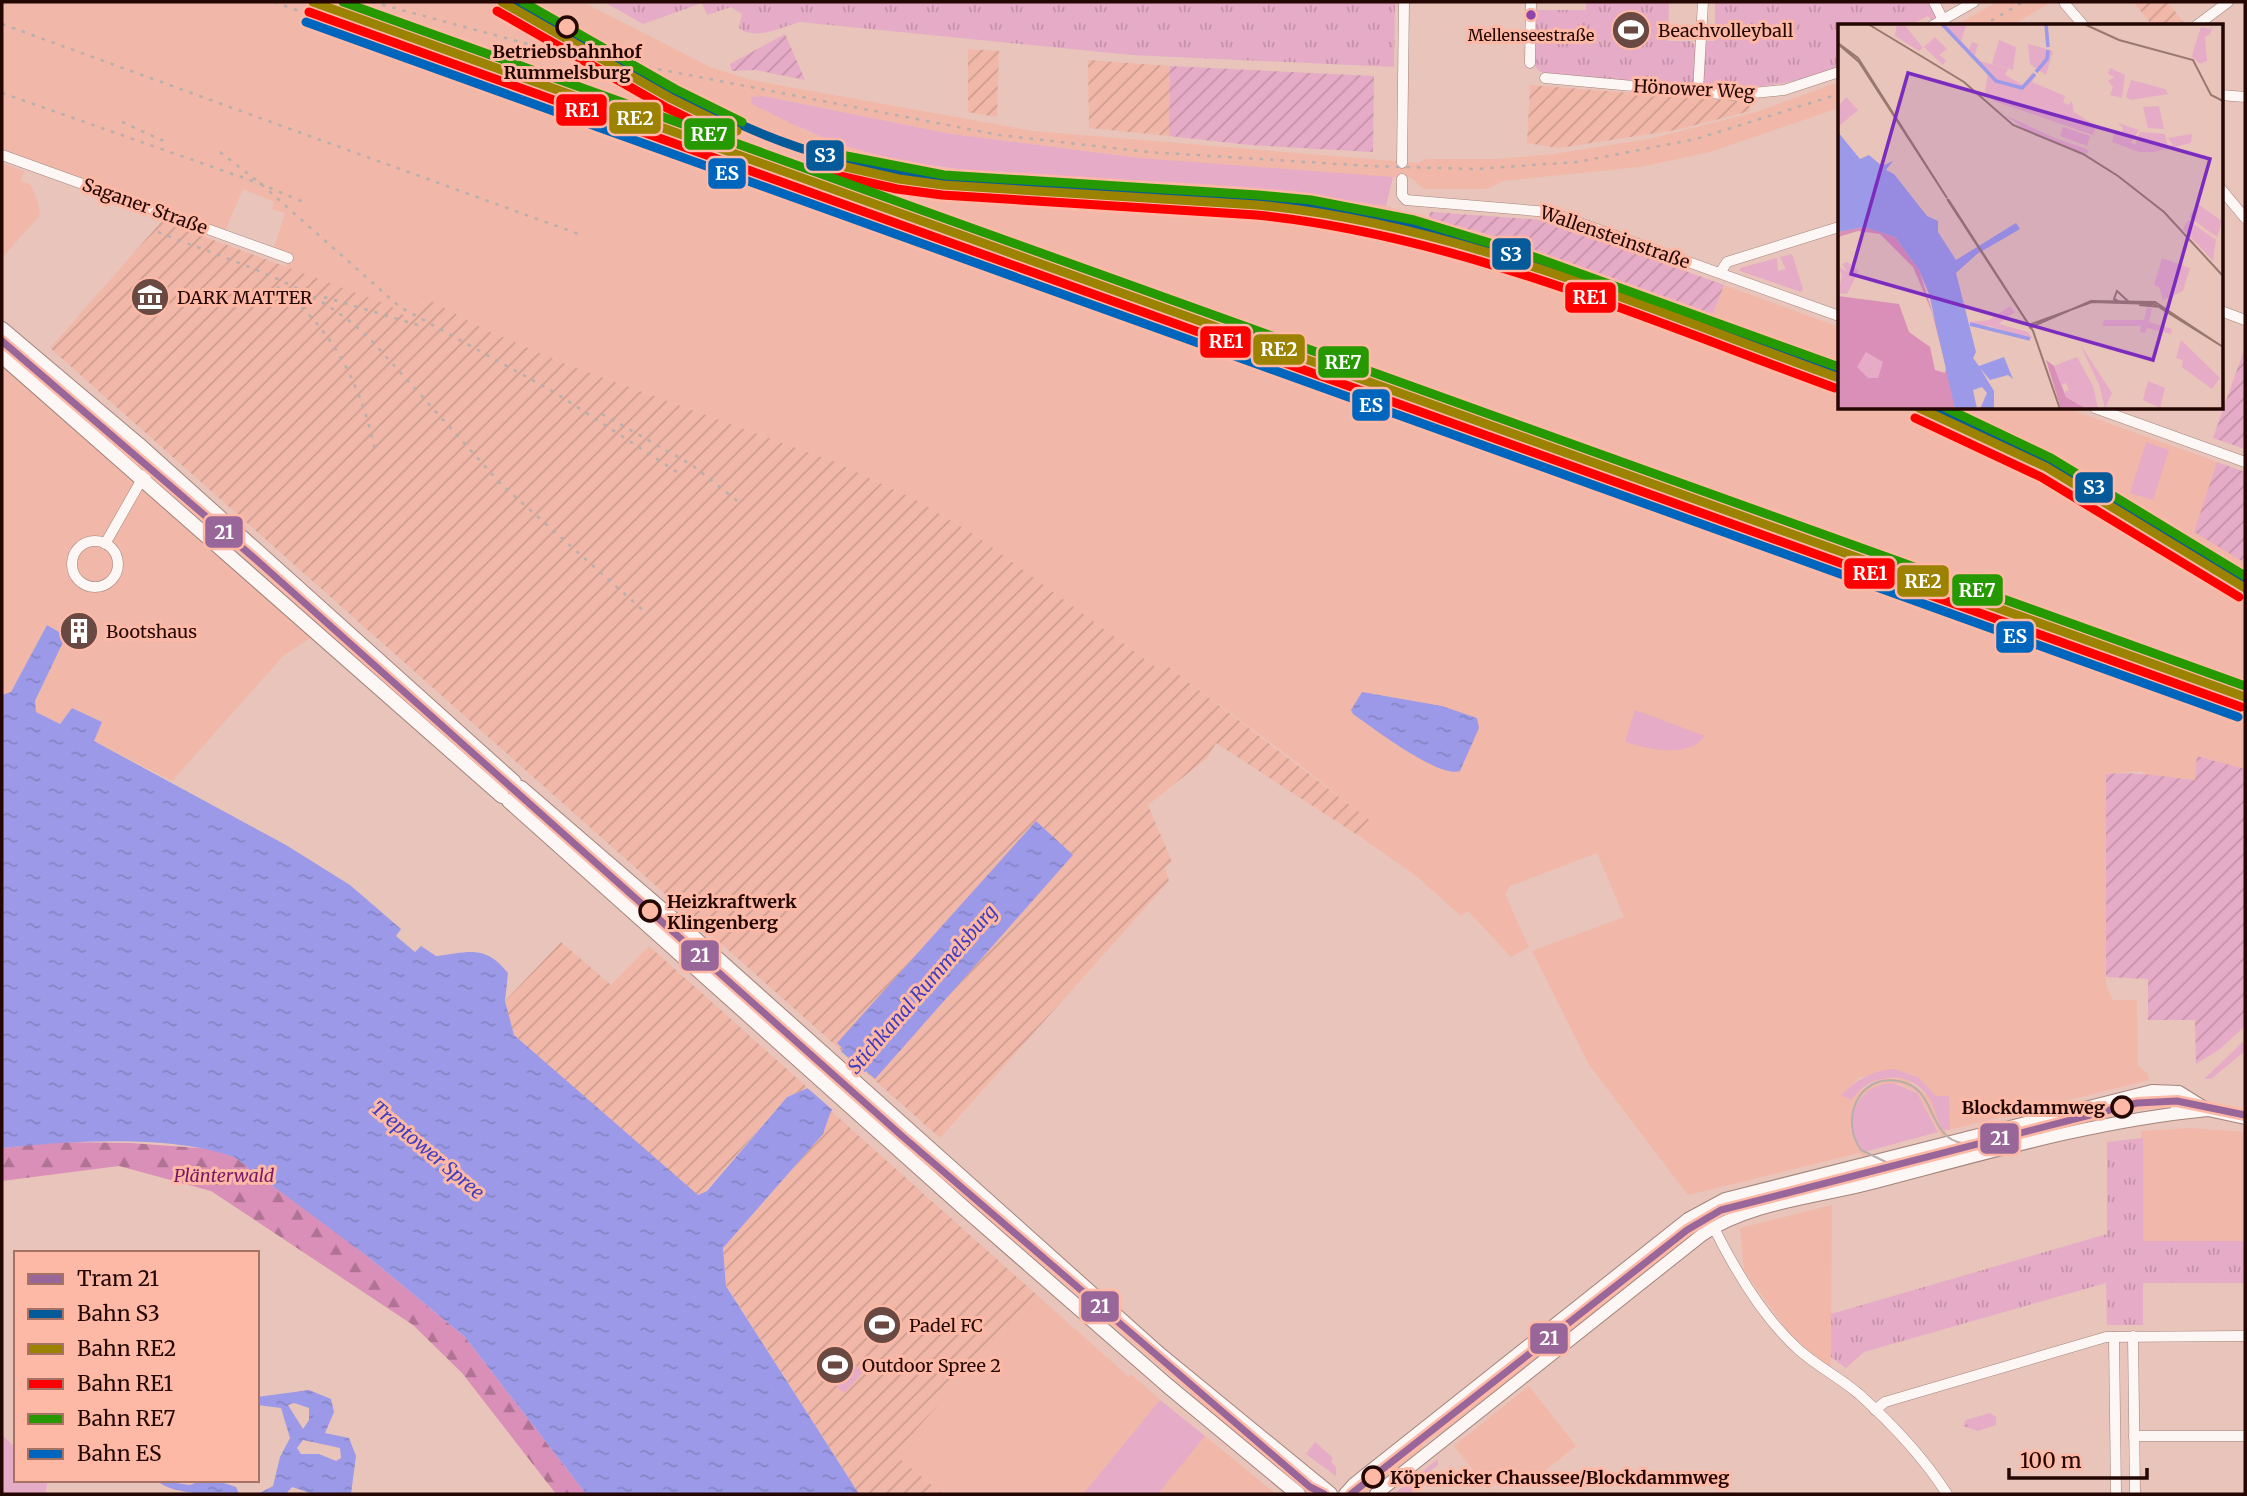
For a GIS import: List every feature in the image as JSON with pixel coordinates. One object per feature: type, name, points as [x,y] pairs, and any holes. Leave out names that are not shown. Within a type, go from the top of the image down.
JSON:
[{"type":"main road","points":[[2,328],[681,926],[1180,1372],[1330,1494]]},
{"type":"main road","points":[[2,356],[506,798],[671,948],[1168,1386],[1298,1494]]},
{"type":"street","points":[[1402,163],[1404,2]]},
{"type":"street","points":[[1531,2],[1531,63]]},
{"type":"street","points":[[1698,91],[1703,2]]},
{"type":"street","points":[[1934,2],[1943,20]]},
{"type":"street","points":[[1936,24],[1974,2]]},
{"type":"street","points":[[2199,24],[2228,2]]},
{"type":"street","points":[[2065,4],[2082,24]]},
{"type":"street","name":"Hönower Weg","points":[[1545,78],[1732,95],[1784,90],[1838,72]]},
{"type":"street","points":[[2222,95],[2245,97]]},
{"type":"street","name":"Saganer Straße","points":[[2,155],[288,258]]},
{"type":"street","name":"Wallensteinstraße","points":[[1402,179],[1402,195],[1406,200],[1539,210],[1838,316]]},
{"type":"street","points":[[2222,190],[2245,218]]},
{"type":"street","points":[[1720,272],[1727,262],[1838,227]]},
{"type":"street","points":[[2222,312],[2245,320]]},
{"type":"street","points":[[2101,410],[2245,462]]},
{"type":"street","points":[[105,544],[142,479],[156,463]]},
{"type":"street","points":[[86,543],[105,544],[116,555],[115,576],[103,586],[88,587],[73,572],[76,552],[86,543]]},
{"type":"street","points":[[1345,1494],[1356,1482],[1703,1209],[1739,1194],[2152,1091],[2179,1092],[2208,1110]]},
{"type":"street","points":[[2175,1113],[2179,1092]]},
{"type":"street","points":[[1376,1494],[1714,1228],[1745,1214],[2077,1132],[2175,1113],[2208,1110],[2245,1118]]},
{"type":"street","points":[[1703,1209],[1752,1292],[1791,1343],[1832,1377],[1858,1393],[1909,1446],[1947,1494]]},
{"type":"street","points":[[2133,1336],[2135,1494]]},
{"type":"street","points":[[1875,1410],[1891,1399],[2114,1337],[2245,1336]]},
{"type":"street","points":[[2114,1337],[2116,1494]]},
{"type":"street","points":[[2134,1436],[2245,1436]]},
{"type":"shaded area","points":[[2,2],[583,2],[710,67],[751,80],[1033,131],[1419,163],[1425,159],[1498,159],[1553,154],[1649,139],[1756,112],[1838,82],[1838,108],[1710,152],[1640,167],[1503,181],[1487,189],[1424,189],[1410,177],[1367,179],[1140,158],[951,134],[763,96],[803,130],[872,154],[947,169],[1220,185],[1386,206],[1495,236],[1713,314],[1724,285],[1838,327],[1838,410],[2072,410],[2217,462],[2195,532],[2245,563],[2245,769],[2198,756],[2196,780],[2147,775],[2141,771],[2106,774],[2106,985],[2113,1000],[2137,1000],[2138,1066],[2148,1074],[2149,1080],[1945,1131],[1949,1137],[1943,1138],[1917,1093],[1900,1084],[1882,1084],[1863,1094],[1853,1113],[1854,1137],[1871,1156],[1865,1158],[1859,1153],[1688,1195],[1589,1065],[1532,951],[1624,917],[1597,853],[1510,886],[1505,894],[1529,947],[1511,957],[1468,911],[1461,916],[1415,875],[1362,838],[1371,822],[1295,761],[1166,665],[1161,671],[978,537],[920,502],[835,462],[563,363],[482,328],[423,297],[411,320],[389,305],[285,267],[289,254],[274,248],[285,213],[272,209],[274,202],[243,189],[225,231],[2,150]],"holes":[[[1894,1069],[1918,1077],[1936,1096],[1942,1129],[1929,1097],[1906,1079],[1881,1078],[1856,1093],[1841,1095],[1859,1078]]]},
{"type":"shaded area","points":[[1997,2],[2051,2],[2014,24],[1958,24]]},
{"type":"shaded area","points":[[2133,2],[2168,2],[2184,23],[2183,24],[2151,24]]},
{"type":"shaded area","points":[[968,49],[999,51],[997,117],[968,112]]},
{"type":"shaded area","points":[[1088,60],[1170,66],[1169,136],[1089,128]]},
{"type":"shaded area","points":[[1530,85],[1749,102],[1750,111],[1676,130],[1559,148],[1527,143]]},
{"type":"shaded area","points":[[2,163],[24,171],[21,181],[31,185],[40,215],[2,258]]},
{"type":"shaded area","name":"Heizkraftwerk Klingenberg","points":[[162,221],[389,305],[411,320],[422,296],[482,328],[563,363],[835,462],[920,502],[978,537],[1161,671],[1166,665],[1372,822],[1362,838],[1216,743],[1207,758],[1148,805],[1172,862],[1165,868],[1169,881],[940,1138],[50,348]]},
{"type":"shaded area","points":[[2,356],[319,632],[283,656],[172,781],[94,741],[102,722],[72,708],[60,724],[35,712],[35,702],[66,636],[47,625],[11,692],[2,695]]},
{"type":"shaded area","points":[[561,942],[611,985],[649,946],[808,1088],[787,1097],[703,1194],[694,1194],[514,1035],[505,1001]]},
{"type":"shaded area","points":[[2171,1099],[2161,1110],[2160,1107],[2131,1111],[1723,1216],[1719,1208],[2135,1102]]},
{"type":"shaded area","points":[[831,1111],[1038,1296],[894,1454],[943,1494],[859,1494],[726,1285],[723,1248],[823,1134]]},
{"type":"shaded area","points":[[2192,1128],[2245,1132],[2245,1241],[2143,1241],[2141,1131]]},
{"type":"shaded area","points":[[1832,1205],[1830,1369],[1791,1336],[1744,1271],[1740,1228]]},
{"type":"shaded area","points":[[1697,1221],[1701,1228],[1565,1336],[1559,1329]]},
{"type":"shaded area","points":[[1038,1296],[1129,1377],[1131,1374],[1160,1400],[1083,1494],[943,1494],[894,1454]]},
{"type":"shaded area","points":[[1544,1341],[1550,1347],[1436,1437],[1432,1429]]},
{"type":"shaded area","points":[[1529,1386],[1576,1446],[1527,1485],[1514,1468],[1488,1489],[1454,1446]]},
{"type":"shaded area","points":[[1194,1390],[1322,1494],[1306,1493],[1188,1397]]},
{"type":"shaded area","points":[[1205,1436],[1276,1494],[1158,1494]]},
{"type":"shaded area","points":[[1418,1441],[1423,1447],[1364,1494],[1349,1494]]},
{"type":"green space","points":[[604,2],[1395,2],[1394,67],[1132,55],[800,22],[769,32],[753,33],[739,28],[742,14],[731,7],[707,15],[702,3],[643,24]]},
{"type":"green space","points":[[1586,2],[1669,2],[1668,41],[1691,41],[1697,48],[1694,82],[1688,86],[1549,75],[1539,71],[1535,66],[1535,10],[1586,10]]},
{"type":"green space","points":[[1715,2],[1930,2],[1936,15],[1932,22],[1928,16],[1913,24],[1838,24],[1838,67],[1778,84],[1707,87],[1702,82],[1704,41],[1715,41]]},
{"type":"green space","points":[[785,34],[805,80],[756,70],[732,71],[730,64]]},
{"type":"green space","points":[[1170,66],[1374,76],[1373,152],[1249,145],[1169,136]]},
{"type":"green space","points":[[763,96],[951,134],[1140,158],[1393,177],[1386,206],[1239,187],[1045,177],[959,169],[874,154],[827,139],[752,104],[751,97]]},
{"type":"green space","points":[[1430,212],[1543,220],[1724,285],[1713,314],[1495,236],[1429,219]]},
{"type":"green space","points":[[1792,254],[1803,289],[1801,292],[1740,271],[1740,268],[1777,258],[1778,271],[1786,269],[1780,257]]},
{"type":"green space","points":[[2245,347],[2245,449],[2213,438]]},
{"type":"green space","points":[[2146,442],[2169,450],[2153,500],[2130,493]]},
{"type":"green space","points":[[2217,462],[2245,472],[2245,563],[2194,532]]},
{"type":"green space","points":[[1635,710],[1705,736],[1689,748],[1678,750],[1656,749],[1625,742]]},
{"type":"green space","points":[[2197,756],[2245,769],[2245,1026],[2220,1049],[2196,1064],[2195,1020],[2148,1020],[2148,979],[2106,977],[2106,774],[2140,774],[2195,780]]},
{"type":"green space","points":[[2245,1040],[2245,1051],[2211,1079],[2204,1079]]},
{"type":"green space","points":[[1894,1069],[1918,1077],[1936,1096],[1949,1096],[1950,1130],[1942,1129],[1929,1098],[1921,1088],[1901,1078],[1869,1084],[1851,1100],[1841,1095],[1865,1077]]},
{"type":"green space","points":[[1893,1083],[1917,1093],[1938,1132],[1864,1152],[1853,1129],[1856,1107],[1869,1091],[1880,1085]]},
{"type":"green space","points":[[2143,1138],[2143,1241],[2245,1241],[2245,1283],[2143,1283],[2143,1325],[2107,1325],[2106,1283],[1864,1352],[1846,1368],[1831,1357],[1831,1314],[2107,1234],[2107,1142]]},
{"type":"green space","name":"Plänterwald","points":[[57,1142],[131,1143],[212,1149],[234,1157],[266,1178],[367,1256],[465,1337],[586,1494],[556,1494],[462,1373],[413,1325],[211,1191],[119,1166],[2,1181],[2,1148]]},
{"type":"green space","name":"Outdoor Spree 2","points":[[839,1349],[850,1359],[830,1380],[820,1370]]},
{"type":"green space","points":[[852,1362],[863,1372],[844,1393],[833,1383]]},
{"type":"green space","points":[[1160,1400],[1205,1436],[1158,1494],[1083,1494]]},
{"type":"green space","points":[[1990,1413],[1996,1417],[1996,1425],[1978,1431],[1963,1426],[1966,1420]]},
{"type":"green space","points":[[2,1435],[14,1446],[14,1482],[48,1482],[45,1494],[2,1494]]},
{"type":"green space","points":[[1315,1442],[1333,1458],[1331,1462],[1336,1467],[1336,1476],[1306,1454]]},
{"type":"green space","points":[[1438,1459],[1438,1465],[1419,1480],[1417,1488],[1409,1494],[1395,1493]]},
{"type":"water","points":[[47,625],[66,636],[35,701],[36,712],[60,724],[72,708],[102,722],[94,741],[286,845],[350,885],[401,929],[396,936],[415,952],[421,946],[436,956],[476,952],[492,958],[508,973],[505,1001],[514,1035],[698,1195],[707,1191],[787,1097],[808,1088],[843,1049],[837,1043],[1036,821],[1073,855],[875,1079],[866,1071],[831,1111],[823,1134],[723,1248],[726,1286],[859,1494],[586,1494],[465,1337],[367,1256],[234,1157],[180,1145],[150,1142],[58,1143],[2,1148],[2,695],[11,692]]},
{"type":"water","points":[[1362,692],[1442,706],[1477,718],[1479,728],[1460,771],[1450,771],[1422,760],[1353,714],[1351,710]]},
{"type":"water","points":[[309,1390],[331,1399],[334,1412],[325,1433],[349,1438],[356,1456],[351,1494],[313,1494],[292,1487],[286,1494],[258,1494],[273,1486],[280,1457],[290,1438],[281,1408],[259,1405],[259,1397]],"holes":[[[294,1403],[309,1408],[309,1420],[303,1429],[288,1405]],[[303,1440],[340,1448],[341,1458],[336,1461],[319,1454],[301,1454],[297,1448]]]},
{"type":"water","points":[[159,1482],[190,1485],[218,1482],[236,1487],[239,1494],[207,1494]]},
{"type":"pier","points":[[836,1047],[876,1082],[867,1076],[835,1112],[805,1086],[838,1049]]},
{"type":"tram line","name":"21","points":[[2,341],[253,557],[902,1136],[1310,1487],[1324,1494]]},
{"type":"tram line","points":[[1923,1163],[1888,1163],[1861,1150],[1852,1126],[1853,1114],[1856,1102],[1872,1085],[1884,1081],[1898,1081],[1912,1086],[1922,1095],[1940,1129],[1949,1138],[1961,1143],[1980,1143]]},
{"type":"tram line","name":"21","points":[[1351,1494],[1687,1230],[1721,1210],[2137,1103],[2177,1101],[2245,1115]]},
{"type":"railway","points":[[274,2],[2245,710]]},
{"type":"railway","points":[[372,2],[528,44],[999,135],[1148,152],[1370,166],[1475,169],[1577,162],[1696,139],[1838,94]]},
{"type":"railway","points":[[1985,24],[2023,2]]},
{"type":"railway","points":[[2,24],[584,236]]},
{"type":"railway","points":[[2,93],[261,184],[308,204]]},
{"type":"railway","points":[[122,122],[168,143]]},
{"type":"railway","points":[[220,152],[261,184],[400,307],[554,392],[680,474]]},
{"type":"railway","points":[[158,232],[270,276],[298,289],[349,320],[371,340],[502,485],[646,613]]},
{"type":"railway","points":[[277,287],[314,320],[342,359],[362,403],[375,451]]},
{"type":"railway","points":[[324,297],[418,325]]},
{"type":"railway","points":[[602,414],[692,465],[740,503]]},
{"type":"rail line","name":"RE2","points":[[313,2],[2245,697]]},
{"type":"rail line","name":"RE7","points":[[343,2],[2245,686]]},
{"type":"rail line","name":"RE2","points":[[502,2],[670,98],[737,131]]},
{"type":"rail line","name":"S3","points":[[514,2],[709,110],[791,145],[834,158],[899,172],[964,181],[1229,198],[1295,204],[1388,218],[1492,247],[1838,371]]},
{"type":"rail line","name":"RE7","points":[[523,2],[675,89],[742,122]]},
{"type":"rail line","name":"RE1","points":[[497,11],[665,107],[732,140]]},
{"type":"rail line","name":"RE1","points":[[309,12],[2241,707]]},
{"type":"rail line","name":"ES","points":[[306,22],[2238,717]]},
{"type":"rail line","name":"RE7","points":[[826,152],[944,175],[1311,200],[1414,220],[1526,254],[1838,367]]},
{"type":"rail line","name":"RE2","points":[[824,162],[899,179],[943,185],[1257,205],[1332,215],[1406,230],[1552,273],[1838,378]]},
{"type":"rail line","name":"RE1","points":[[822,172],[897,189],[942,195],[1256,215],[1331,225],[1405,241],[1550,284],[1835,388]]},
{"type":"rail line","name":"RE2","points":[[1923,410],[2046,467],[2245,588]]},
{"type":"rail line","name":"S3","points":[[1940,410],[2066,470],[2245,581]]},
{"type":"rail line","name":"RE7","points":[[1950,410],[2051,458],[2245,576]]},
{"type":"rail line","name":"RE1","points":[[1915,418],[2041,477],[2239,597]]},
{"type":"place","name":"Mellenseestraße","points":[[1531,15]]},
{"type":"place","name":"Betriebsbahnhof Rummelsburg","points":[[567,27]]},
{"type":"place","name":"Beachvolleyball","points":[[1631,30]]},
{"type":"place","name":"DARK MATTER","points":[[150,297]]},
{"type":"place","name":"Bootshaus","points":[[79,631]]},
{"type":"place","name":"Heizkraftwerk Klingenberg","points":[[650,911]]},
{"type":"place","name":"Blockdammweg","points":[[2122,1107]]},
{"type":"place","name":"Padel FC","points":[[882,1325]]},
{"type":"place","name":"Outdoor Spree 2","points":[[835,1365]]},
{"type":"place","name":"Köpenicker Chaussee/Blockdammweg","points":[[1373,1477]]},
{"type":"water label","name":"Stichkanal Rummelsburg","points":[[922,989]]},
{"type":"water label","name":"Treptower Spree","points":[[428,1150]]}]
